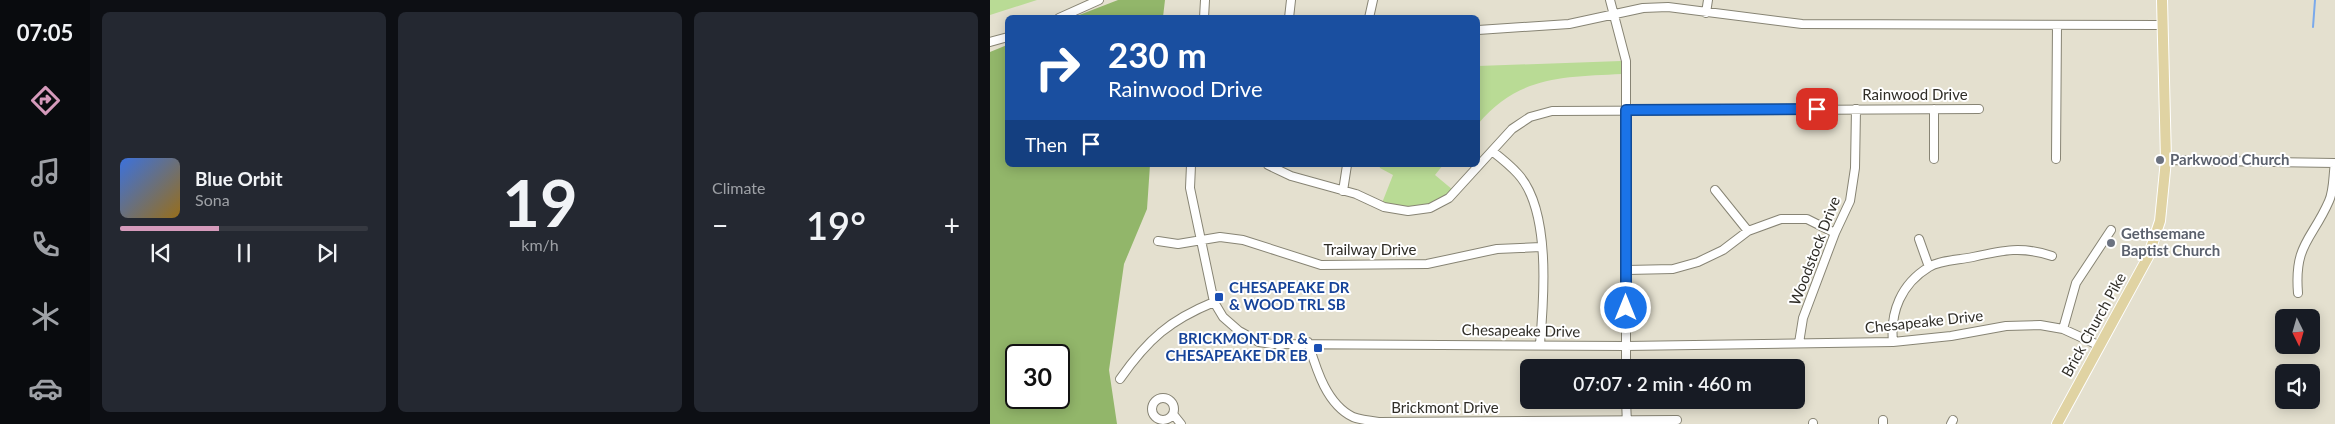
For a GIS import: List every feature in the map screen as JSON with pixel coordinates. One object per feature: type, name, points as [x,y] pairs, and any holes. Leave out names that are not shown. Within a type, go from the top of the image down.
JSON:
[{"type":"main road","name":"Brick Church Pike","points":[[2057,424],[2098,345],[2148,256],[2160,222],[2166,160],[2162,0]]},
{"type":"street","points":[[1066,15],[1099,0]]},
{"type":"street","points":[[1204,15],[1205,0]]},
{"type":"street","points":[[1289,15],[1291,0]]},
{"type":"street","points":[[1370,15],[1373,0]]},
{"type":"street","points":[[1610,0],[1626,61],[1626,359]]},
{"type":"street","points":[[1706,13],[1708,0]]},
{"type":"street","points":[[1480,30],[1569,24],[1644,8],[1668,7],[1802,24],[2162,25]]},
{"type":"street","points":[[2056,159],[2057,25]]},
{"type":"street","points":[[990,42],[1005,38]]},
{"type":"street","name":"Woodstock Drive","points":[[1799,343],[1803,318],[1835,233],[1850,201],[1855,168],[1856,109]]},
{"type":"street","points":[[1934,109],[1934,159]]},
{"type":"street","name":"Rainwood Drive","points":[[1480,164],[1512,129],[1530,117],[1552,111],[1979,109]]},
{"type":"street","points":[[1492,151],[1519,174],[1532,198],[1540,233],[1541,247],[1543,306],[1540,344]]},
{"type":"street","points":[[2166,160],[2335,163],[2330,200],[2298,259],[2296,273],[2298,293]]},
{"type":"street","name":"Chesapeake Drive","points":[[1191,167],[1190,188],[1214,302],[1230,324],[1259,342],[1272,344],[1308,342],[1626,346],[1893,342],[1951,336],[2006,326],[2040,325],[2063,329],[2098,345]]},
{"type":"street","name":"Rainwood Drive","points":[[1272,167],[1291,176],[1356,194],[1384,207],[1408,211],[1430,208],[1450,198],[1478,167]]},
{"type":"street","points":[[1343,191],[1347,167]]},
{"type":"street","points":[[1715,190],[1748,230]]},
{"type":"street","points":[[1626,270],[1673,269],[1698,262],[1723,250],[1748,230],[1781,219],[1807,219],[1835,233]]},
{"type":"street","points":[[2063,329],[2076,283],[2110,230]]},
{"type":"street","name":"Trailway Drive","points":[[1158,241],[1178,244],[1220,237],[1243,240],[1321,265],[1427,264],[1497,249],[1541,247]]},
{"type":"street","points":[[1919,239],[1929,267]]},
{"type":"street","points":[[1893,342],[1891,327],[1893,312],[1901,295],[1929,267],[2015,249],[2032,249],[2052,256]]},
{"type":"street","points":[[1120,379],[1154,337],[1185,314],[1214,302]]},
{"type":"street","name":"Brickmont Drive","points":[[1308,342],[1317,373],[1328,392],[1341,408],[1352,416],[1380,422],[1627,423],[1678,420]]},
{"type":"street","points":[[1626,409],[1627,423]]},
{"type":"street","points":[[1173,414],[1181,424]]},
{"type":"green space","points":[[990,0],[1037,0],[990,15]]},
{"type":"green space","points":[[1118,0],[1165,0],[1163,15],[1079,15]]},
{"type":"green space","points":[[1005,46],[1005,167],[1150,167],[1147,209],[1124,264],[1109,370],[1117,424],[990,424],[990,52]]},
{"type":"green space","points":[[1621,61],[1622,74],[1580,76],[1543,82],[1509,96],[1493,108],[1480,122],[1480,66]]},
{"type":"green space","points":[[1441,167],[1435,175],[1453,190],[1438,202],[1420,207],[1382,203],[1393,175],[1380,168]]},
{"type":"waterway","points":[[2313,27],[2315,0]]},
{"type":"place","name":"Parkwood Church","points":[[2160,160]]},
{"type":"place","name":"Gethsemane Baptist Church","points":[[2111,243]]},
{"type":"place","name":"CHESAPEAKE DR & WOOD TRL SB","points":[[1219,297]]},
{"type":"place","name":"BRICKMONT DR & CHESAPEAKE DR EB","points":[[1318,348]]},
{"type":"route","points":[[1626,308],[1626,110],[1817,109]]}]
